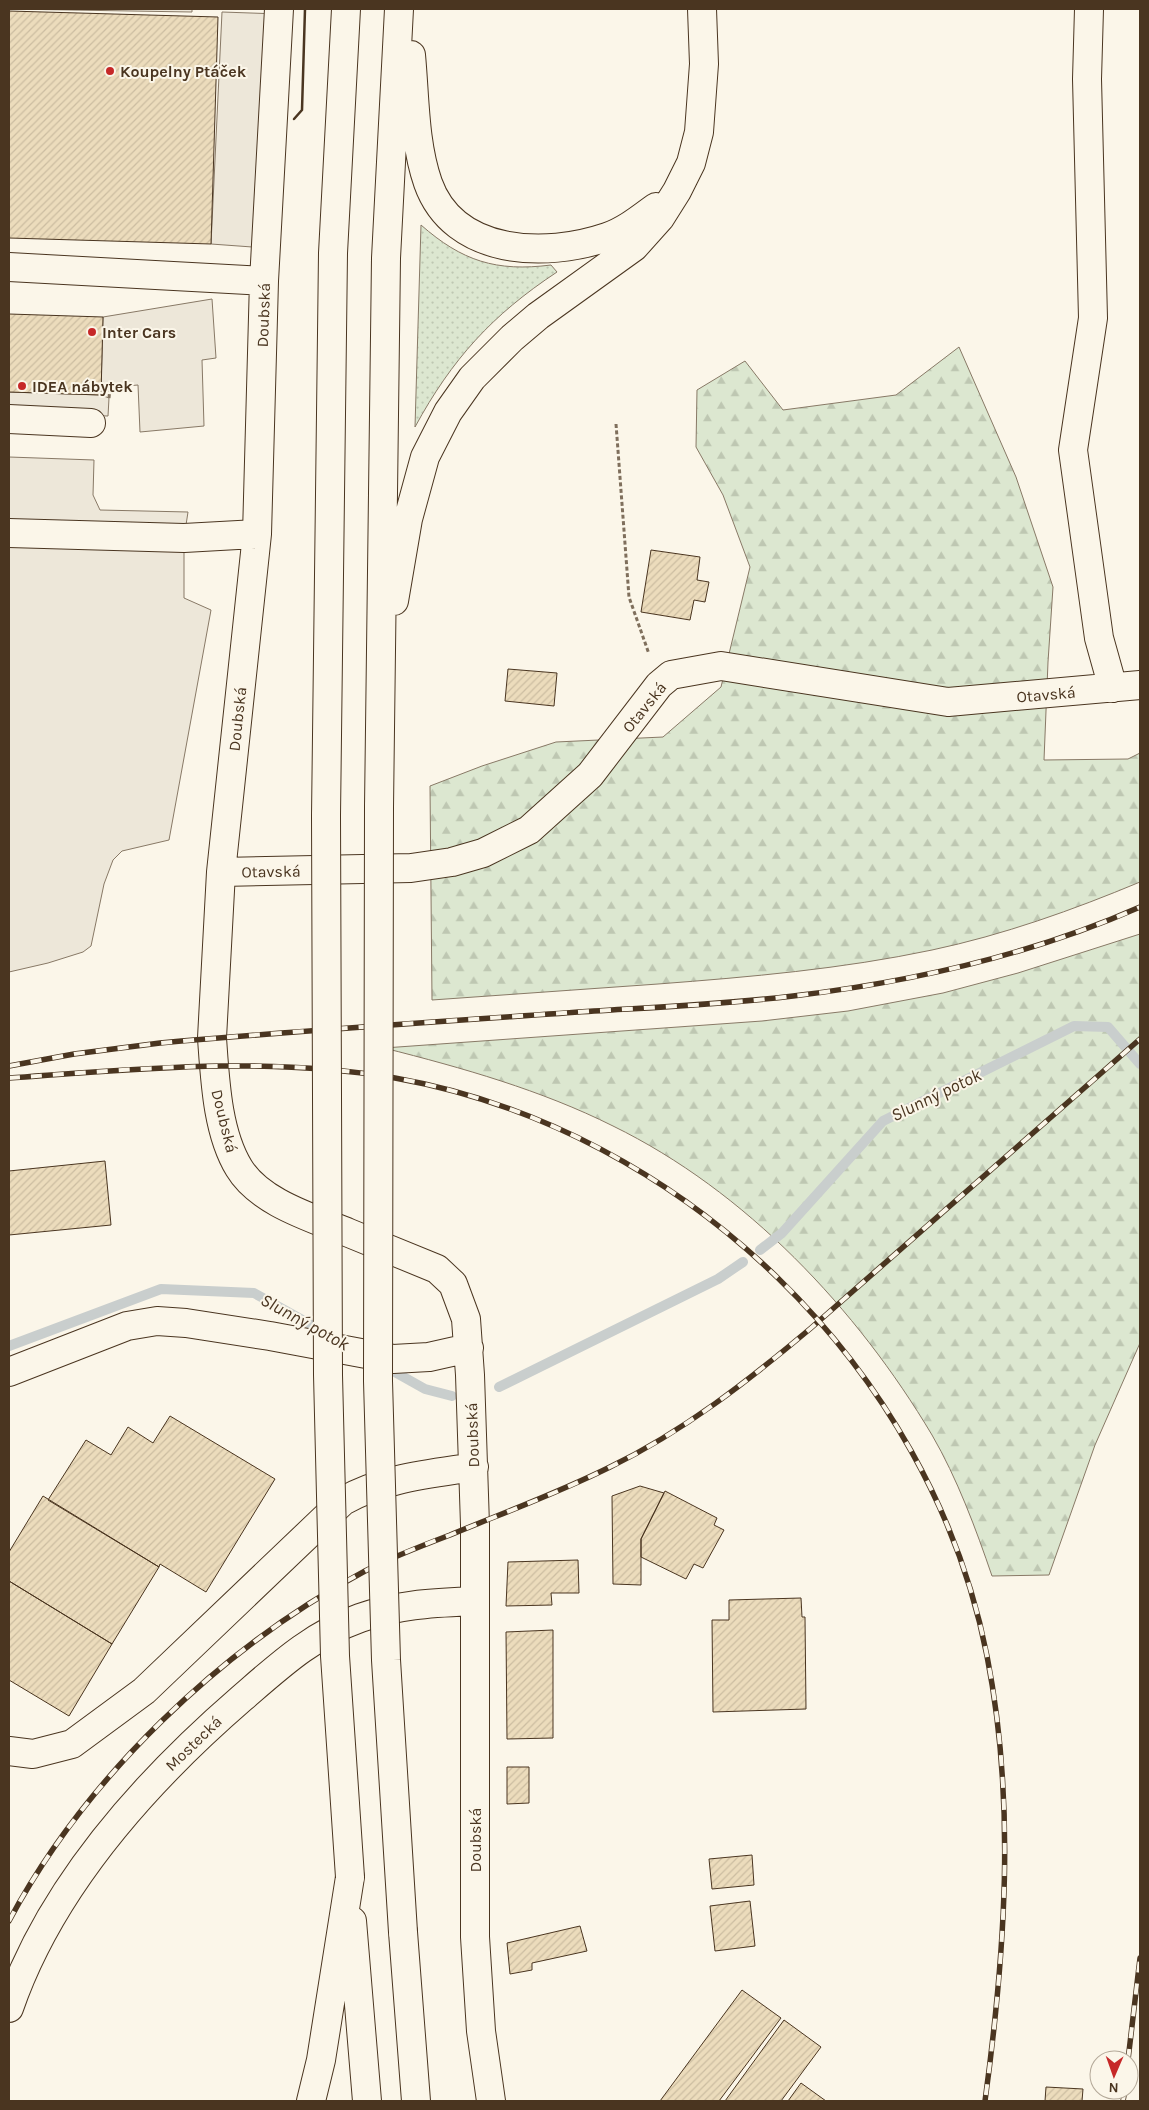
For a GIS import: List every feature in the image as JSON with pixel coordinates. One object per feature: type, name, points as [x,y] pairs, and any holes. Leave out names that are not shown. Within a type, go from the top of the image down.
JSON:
[{"type":"main road","name":"Doubská","points":[[279,9],[264,281],[257,534],[221,872],[212,1038],[214,1066],[221,1113],[230,1148],[239,1169],[261,1192],[289,1208],[437,1269],[453,1284],[466,1319],[474,1466],[475,1937],[481,2031],[491,2101]]},
{"type":"main road","points":[[311,2101],[346,1936],[350,1877],[335,1656],[329,1404],[326,816],[333,263],[346,9]]},
{"type":"main road","points":[[399,9],[386,258],[379,681],[378,1381],[386,1660],[416,2101]]},
{"type":"main road","points":[[406,9],[419,144],[423,167],[428,184],[436,199],[446,213],[460,227],[477,237],[495,244],[534,248],[570,247],[609,236],[639,219],[677,191]]},
{"type":"main road","points":[[379,681],[408,518],[425,457],[448,412],[472,378],[512,338],[538,316],[634,247],[660,218],[677,191],[691,163],[699,132],[704,64],[702,9]]},
{"type":"main road","points":[[1089,9],[1087,79],[1093,318],[1073,450],[1099,638],[1113,688]]},
{"type":"main road","points":[[9,267],[264,281]]},
{"type":"main road","points":[[9,419],[91,423]]},
{"type":"main road","points":[[9,533],[184,538],[257,534]]},
{"type":"main road","name":"Otavská","points":[[221,872],[411,868],[452,862],[484,853],[529,830],[590,775],[660,685],[671,675],[721,666],[948,702],[1140,685]]},
{"type":"main road","points":[[9,1372],[127,1326],[157,1321],[186,1323],[393,1359],[429,1357],[469,1348]]},
{"type":"main road","points":[[9,1751],[33,1754],[72,1744],[144,1691],[342,1501],[366,1488],[384,1482],[474,1466]]},
{"type":"main road","name":"Mostecká","points":[[9,2008],[15,1991],[58,1903],[106,1839],[154,1781],[204,1730],[290,1656],[323,1634],[359,1618],[410,1604],[475,1601]]},
{"type":"main road","points":[[346,1936],[368,2101]]},
{"type":"path","points":[[109,398],[110,387]]},
{"type":"path","points":[[616,424],[629,597],[660,685]]},
{"type":"green space","points":[[421,225],[451,247],[481,261],[513,267],[551,265],[557,272],[513,305],[476,340],[444,380],[415,427]]},
{"type":"green space","points":[[959,347],[1016,477],[1053,587],[1044,760],[1128,759],[1140,753],[1140,882],[1063,912],[1011,929],[959,944],[898,957],[796,972],[432,1000],[430,786],[482,766],[556,742],[663,737],[721,687],[750,567],[723,495],[696,447],[697,390],[745,361],[783,410],[896,395]]},
{"type":"green space","points":[[1140,934],[1140,1343],[1095,1445],[1049,1575],[992,1576],[973,1522],[950,1469],[932,1435],[902,1388],[833,1299],[753,1219],[708,1184],[662,1153],[586,1113],[501,1081],[384,1048],[762,1021],[848,1011],[943,993],[1018,973]]},
{"type":"shaded area","points":[[9,9],[192,9],[192,12]]},
{"type":"shaded area","points":[[222,12],[279,14],[266,248],[211,244]]},
{"type":"shaded area","points":[[212,299],[216,358],[202,360],[204,426],[140,432],[138,385],[101,388],[103,317]]},
{"type":"shaded area","points":[[9,392],[101,395],[109,398],[108,416],[9,413]]},
{"type":"shaded area","points":[[9,457],[94,460],[93,495],[100,510],[188,512],[184,538],[184,598],[211,610],[169,840],[122,851],[113,860],[104,884],[91,946],[83,952],[9,972]]},
{"type":"building","points":[[9,11],[218,17],[211,244],[9,238]]},
{"type":"building","points":[[9,314],[103,317],[101,395],[9,392]]},
{"type":"building","points":[[651,550],[700,557],[697,580],[709,582],[705,602],[694,600],[690,620],[641,612]]},
{"type":"building","points":[[508,669],[557,673],[554,706],[505,701]]},
{"type":"building","points":[[105,1161],[111,1225],[9,1235],[9,1171]]},
{"type":"building","points":[[170,1416],[275,1479],[206,1592],[160,1564],[159,1567],[48,1500],[86,1440],[111,1455],[128,1427],[153,1443]]},
{"type":"building","points":[[640,1486],[664,1493],[641,1539],[641,1585],[613,1584],[612,1496]]},
{"type":"building","points":[[665,1491],[717,1518],[714,1525],[724,1530],[703,1568],[694,1564],[686,1579],[641,1557],[641,1539]]},
{"type":"building","points":[[43,1496],[159,1567],[112,1644],[9,1581],[9,1552]]},
{"type":"building","points":[[578,1560],[579,1593],[551,1593],[552,1605],[506,1606],[508,1562]]},
{"type":"building","points":[[9,1581],[112,1644],[69,1716],[9,1680]]},
{"type":"building","points":[[801,1598],[802,1617],[805,1617],[806,1709],[713,1712],[712,1620],[729,1620],[729,1600]]},
{"type":"building","points":[[553,1630],[553,1738],[507,1739],[506,1632]]},
{"type":"building","points":[[507,1767],[529,1767],[529,1803],[507,1804]]},
{"type":"building","points":[[752,1855],[754,1885],[712,1889],[709,1859]]},
{"type":"building","points":[[750,1901],[755,1946],[715,1951],[710,1906]]},
{"type":"building","points":[[580,1926],[587,1951],[532,1963],[532,1970],[510,1974],[507,1943]]},
{"type":"building","points":[[742,1990],[781,2018],[719,2101],[660,2101]]},
{"type":"building","points":[[784,2020],[821,2047],[781,2101],[725,2101]]},
{"type":"building","points":[[801,2083],[826,2101],[788,2101]]},
{"type":"building","points":[[1046,2087],[1083,2089],[1082,2101],[1045,2101]]},
{"type":"waterway","name":"Slunný potok","points":[[760,1250],[782,1233],[883,1121],[1074,1026],[1108,1027],[1140,1064]]},
{"type":"waterway","name":"Slunný potok","points":[[499,1387],[718,1279],[743,1262]]},
{"type":"waterway","name":"Slunný potok","points":[[9,1346],[161,1289],[254,1293],[326,1333]]},
{"type":"waterway","name":"Slunný potok","points":[[384,1366],[425,1389],[452,1396]]},
{"type":"railway","points":[[9,1066],[74,1054],[160,1043],[718,1003],[837,990],[926,974],[1013,953],[1099,924],[1140,907]]},
{"type":"railway","points":[[9,1921],[41,1868],[77,1816],[118,1767],[162,1720],[210,1677],[260,1638],[312,1602],[365,1571],[407,1552],[530,1503],[590,1476],[664,1438],[715,1404],[811,1328],[1140,1039]]},
{"type":"railway","points":[[9,1078],[202,1066],[299,1067],[395,1078],[501,1106],[601,1149],[694,1207],[778,1278],[851,1360],[911,1451],[957,1551],[987,1656],[996,1711],[1002,1767],[1004,1879],[998,1990],[985,2101]]},
{"type":"railway","points":[[1129,2050],[1140,1958]]},
{"type":"wall","points":[[294,119],[302,110],[305,9]]},
{"type":"place","name":"Koupelny Ptáček","points":[[110,71]]},
{"type":"place","name":"Inter Cars","points":[[92,332]]},
{"type":"place","name":"IDEA nábytek","points":[[22,386]]}]
